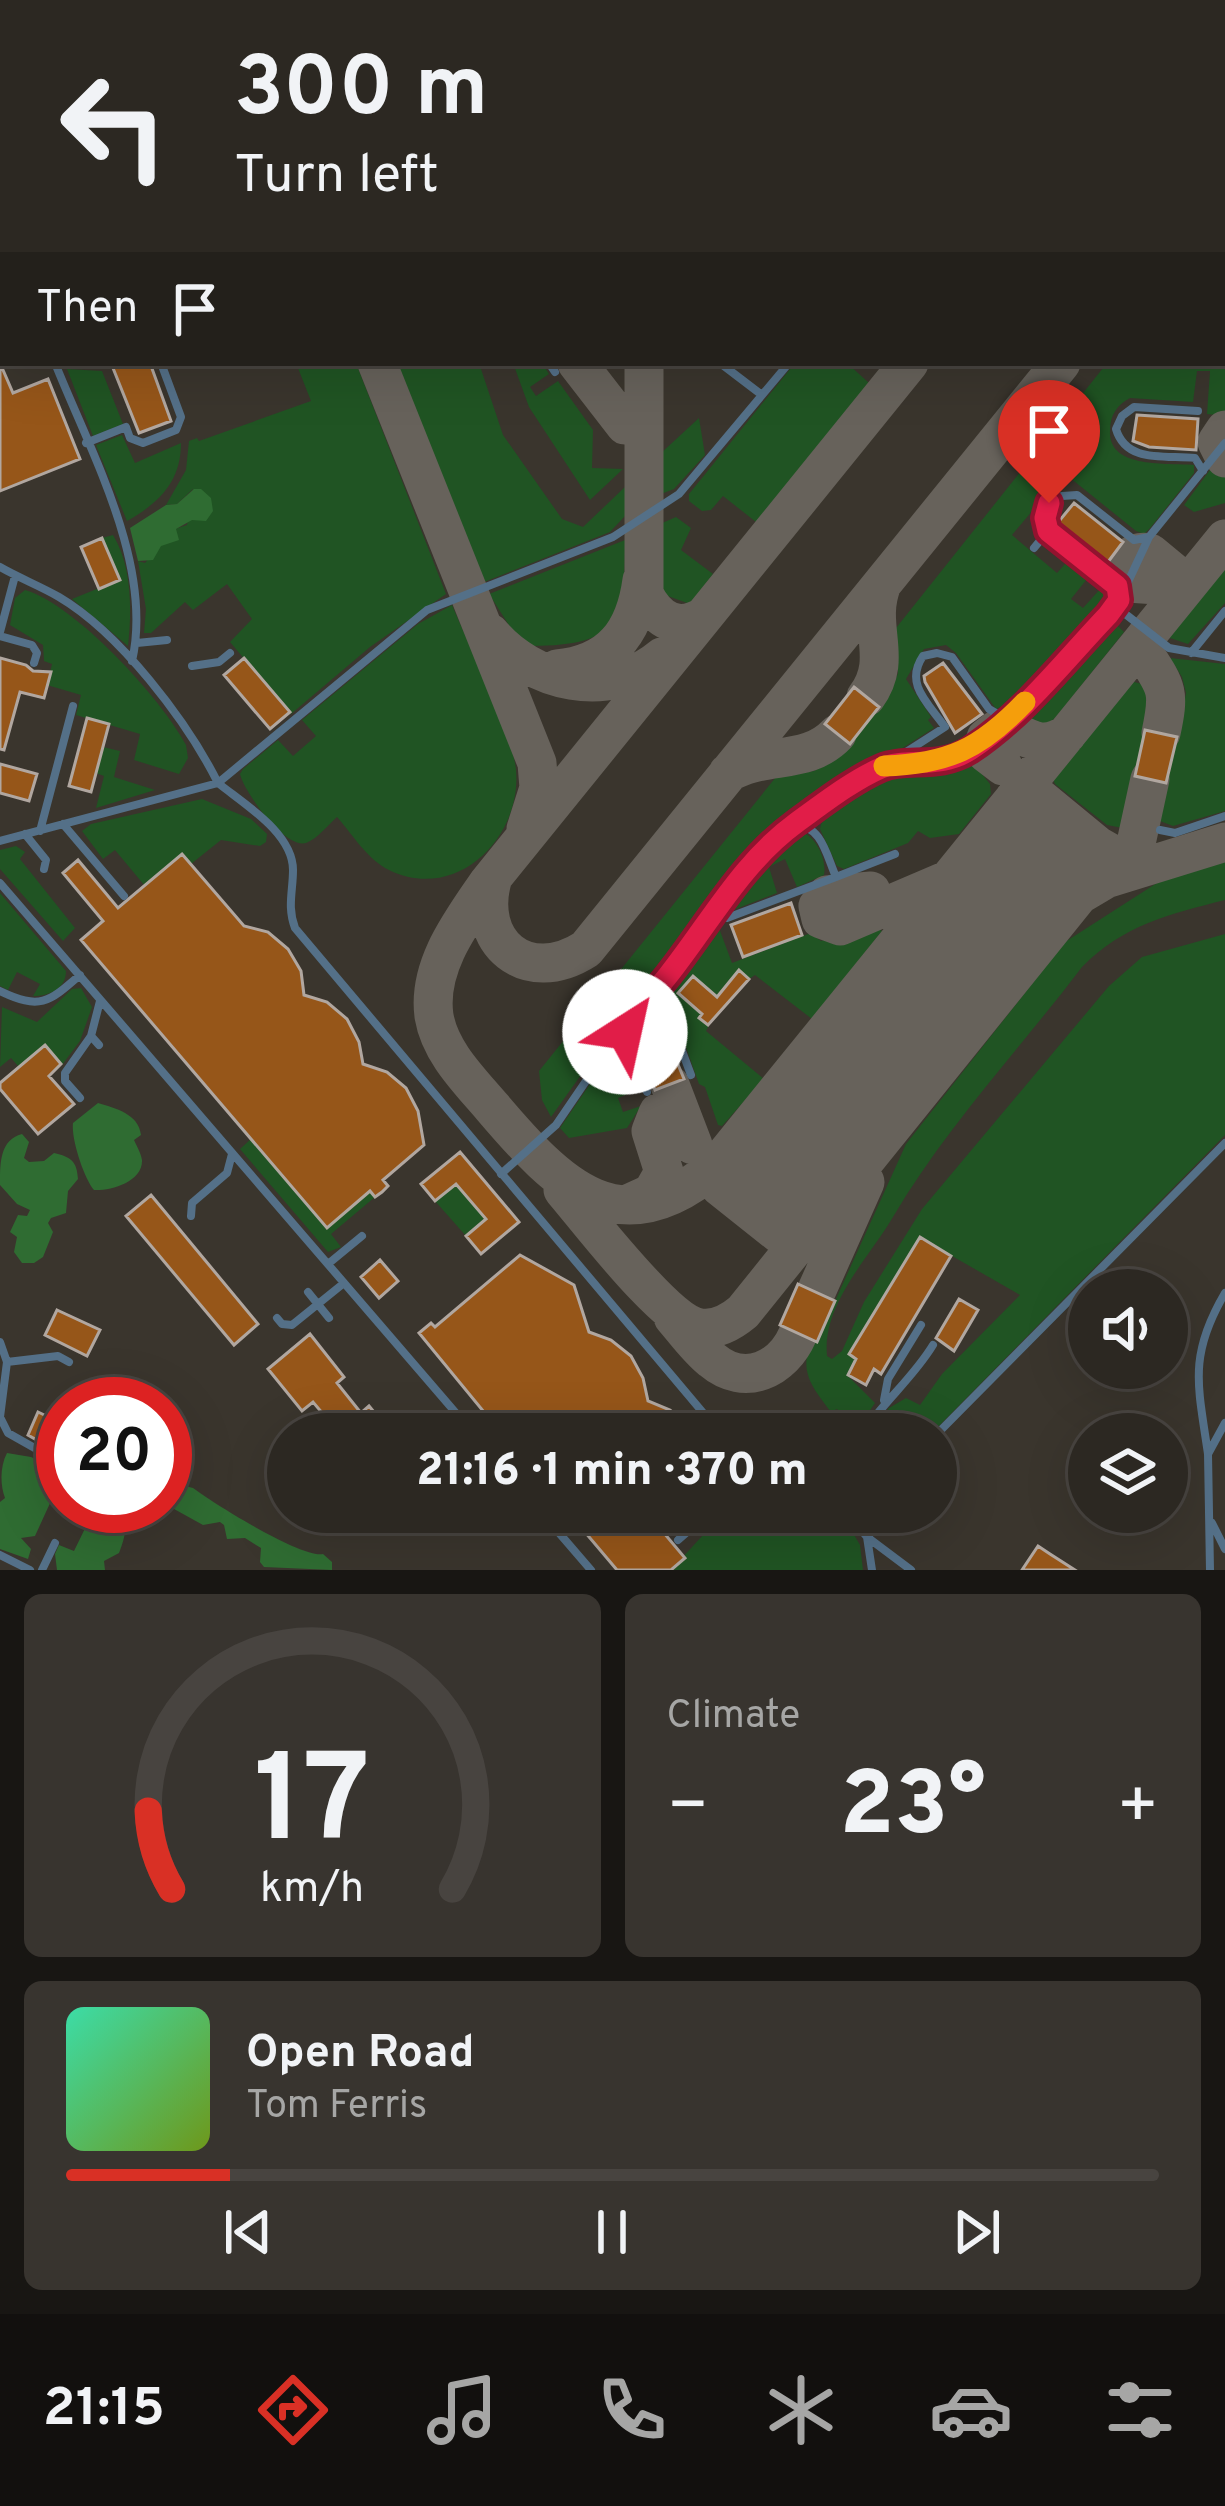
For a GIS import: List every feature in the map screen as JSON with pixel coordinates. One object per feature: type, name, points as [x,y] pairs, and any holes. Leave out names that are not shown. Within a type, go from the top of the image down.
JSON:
[{"type":"lane","points":[[56,366],[118,523],[132,572],[139,613],[132,663]]},
{"type":"lane","points":[[86,443],[126,427],[130,438],[143,443],[176,430],[181,417],[162,366]]},
{"type":"lane","points":[[724,366],[762,395]]},
{"type":"lane","points":[[0,841],[218,783],[427,610],[613,537],[679,494],[786,366]]},
{"type":"lane","points":[[1198,411],[1135,407],[1122,416],[1116,429],[1120,444],[1131,453],[1195,458],[1202,471]]},
{"type":"lane","points":[[884,766],[930,765],[967,752],[1014,713],[1108,615],[1149,538],[1225,443]]},
{"type":"lane","points":[[1119,600],[1117,586],[1048,531],[1049,503],[1077,495],[1134,540],[1149,538]]},
{"type":"lane","points":[[1034,548],[1048,531]]},
{"type":"lane","points":[[0,567],[62,599],[132,663],[194,735],[218,783],[288,848],[293,865],[289,913],[295,928],[703,1413]]},
{"type":"lane","points":[[16,576],[0,634],[32,645],[37,653],[34,662]]},
{"type":"lane","points":[[1190,654],[1225,610]]},
{"type":"lane","points":[[1108,615],[1124,613],[1169,648],[1225,658]]},
{"type":"lane","points":[[136,643],[167,640]]},
{"type":"lane","points":[[192,666],[219,662],[230,653]]},
{"type":"lane","points":[[500,1174],[556,1125],[629,1018],[768,847],[794,824],[945,727],[914,683],[914,669],[923,656],[952,657],[989,709],[1001,716],[1014,713]]},
{"type":"lane","points":[[40,830],[73,706]]},
{"type":"lane","points":[[1160,830],[1174,833],[1225,816]]},
{"type":"lane","points":[[63,824],[124,896]]},
{"type":"lane","points":[[794,824],[817,832],[836,877]]},
{"type":"lane","points":[[25,834],[46,860],[44,869]]},
{"type":"lane","points":[[713,914],[727,918],[895,854]]},
{"type":"lane","points":[[0,883],[456,1413]]},
{"type":"lane","points":[[0,991],[26,1003],[50,1001],[80,976]]},
{"type":"lane","points":[[80,1098],[65,1081],[65,1073],[91,1036],[101,1000]]},
{"type":"lane","points":[[640,1008],[668,1016],[691,1075]]},
{"type":"lane","points":[[629,1018],[625,1032],[647,1092]]},
{"type":"lane","points":[[91,1036],[98,1045]]},
{"type":"lane","points":[[957,1414],[1225,1143]]},
{"type":"lane","points":[[222,1190],[232,1153]]},
{"type":"lane","points":[[191,1216],[192,1203],[224,1176]]},
{"type":"lane","points":[[328,1264],[362,1236]]},
{"type":"lane","points":[[277,1318],[292,1325],[344,1283]]},
{"type":"lane","points":[[308,1292],[329,1318]]},
{"type":"lane","points":[[1210,1570],[1208,1454],[1196,1374],[1198,1353],[1225,1292]]},
{"type":"lane","points":[[884,1402],[888,1378],[921,1325]]},
{"type":"lane","points":[[0,1342],[7,1362],[0,1417],[8,1433],[36,1449]]},
{"type":"lane","points":[[876,1413],[915,1376],[933,1345]]},
{"type":"lane","points":[[7,1362],[58,1356],[69,1362]]},
{"type":"lane","points":[[1208,1454],[1225,1423]]},
{"type":"lane","points":[[1210,1516],[1225,1549]]},
{"type":"lane","points":[[559,1533],[591,1570]]},
{"type":"lane","points":[[678,1540],[686,1533]]},
{"type":"lane","points":[[864,1533],[911,1570]]},
{"type":"lane","points":[[871,1533],[867,1537],[872,1570]]},
{"type":"lane","points":[[42,1570],[55,1543]]},
{"type":"lane","points":[[0,1556],[30,1570]]},
{"type":"green space","points":[[297,366],[357,366],[446,594],[370,647],[291,714],[230,642],[252,619],[227,584],[193,610],[185,602],[151,633],[144,633],[146,609],[138,561],[145,563],[175,529],[187,525],[193,489],[177,504],[166,505],[186,470],[189,441],[311,401]]},
{"type":"green space","points":[[397,366],[480,366],[503,435],[562,519],[583,527],[626,486],[625,516],[610,532],[484,582]]},
{"type":"green space","points":[[514,366],[544,366],[549,374],[530,387],[536,396],[558,381],[593,430],[592,468],[623,469],[590,500],[529,407]]},
{"type":"green space","points":[[793,366],[850,366],[869,383],[756,522],[723,496],[711,510],[702,511],[689,501],[689,494]]},
{"type":"green space","points":[[1105,366],[1225,366],[1225,416],[1207,414],[1210,371],[1197,371],[1193,402],[1130,398],[1111,420],[1112,443],[1129,458],[1194,465],[1194,473],[1144,534],[1064,473],[1012,535],[1057,573],[1071,557],[1091,574],[1071,599],[1083,608],[1102,587],[1116,599],[1010,711],[1002,706],[996,709],[946,645],[924,649],[906,679],[934,728],[797,815],[761,848],[611,1033],[551,1117],[542,1100],[539,1071],[776,777],[814,771],[837,758],[890,694],[898,673],[896,628]]},
{"type":"green space","points":[[67,369],[102,371],[123,424],[93,436]]},
{"type":"green space","points":[[699,418],[705,455],[674,489],[661,494],[660,454]]},
{"type":"green space","points":[[122,435],[135,463],[181,443],[177,469],[166,490],[127,521],[96,445]]},
{"type":"green space","points":[[1210,470],[1225,471],[1225,503],[1194,512],[1184,505]]},
{"type":"green space","points":[[194,489],[211,498],[213,511],[206,521],[192,520],[176,529],[179,540],[161,546],[153,560],[138,561],[130,528],[166,505],[177,504]]},
{"type":"green space","points":[[676,517],[691,528],[681,550],[713,574],[690,604],[665,595],[659,580],[660,524]]},
{"type":"green space","points":[[113,535],[129,589],[128,646],[72,599],[119,580],[102,538]]},
{"type":"green space","points":[[625,540],[619,610],[600,634],[583,641],[532,646],[512,630],[489,594]]},
{"type":"green space","points":[[1225,565],[1225,603],[1188,644],[1167,637]]},
{"type":"green space","points":[[25,590],[92,633],[158,703],[186,745],[188,758],[179,774],[134,760],[140,734],[76,715],[81,695],[47,685],[52,664],[44,661],[43,645],[10,625],[15,598]]},
{"type":"green space","points":[[452,605],[513,753],[515,795],[496,840],[460,871],[438,878],[414,878],[374,860],[337,817],[306,843],[287,837],[249,793],[240,774],[243,769],[278,740],[293,756],[316,736],[302,720],[418,624]]},
{"type":"green space","points":[[1112,620],[1124,632],[1056,717],[1043,729],[1019,716]]},
{"type":"green space","points":[[1170,658],[1225,664],[1225,811],[1173,826],[1160,821],[1186,693]]},
{"type":"green space","points":[[1130,681],[1146,685],[1151,699],[1123,828],[1107,825],[1052,777]]},
{"type":"green space","points":[[103,747],[120,751],[114,777],[155,790],[96,808],[104,776],[96,773]]},
{"type":"green space","points":[[969,758],[990,784],[991,794],[959,834],[930,838],[918,831],[908,843],[844,869],[837,866],[820,829],[824,812],[881,775],[938,769]]},
{"type":"green space","points":[[202,799],[251,819],[267,834],[266,842],[260,846],[221,840],[191,864],[181,854],[145,886],[115,850],[103,859],[82,831],[91,824]]},
{"type":"green space","points":[[800,831],[819,849],[824,875],[797,887],[785,859],[769,867],[777,893],[736,909],[725,908],[768,853]]},
{"type":"green space","points":[[16,846],[25,852],[20,859],[75,928],[63,941],[0,869],[0,850]]},
{"type":"green space","points":[[1225,861],[1225,900],[1131,931],[1082,967],[936,1152],[860,1265],[832,1318],[827,1356],[832,1359],[842,1351],[864,1302],[922,1209],[1109,986],[1142,957],[1225,934],[1225,1135],[1093,1269],[1068,1269],[1068,1295],[952,1413],[885,1413],[906,1398],[920,1405],[942,1374],[1020,1295],[919,1237],[849,1354],[865,1364],[852,1368],[848,1376],[875,1403],[868,1413],[831,1412],[813,1386],[807,1370],[808,1351],[812,1340],[817,1341],[906,1144],[1065,942],[1160,881]]},
{"type":"green space","points":[[0,893],[66,971],[56,990],[33,996],[40,984],[17,972],[8,990],[0,986]]},
{"type":"green space","points":[[716,920],[732,963],[811,933],[821,941],[871,924],[882,931],[812,1019],[755,975],[749,979],[739,971],[725,987],[735,995],[728,1004],[693,976],[679,993],[711,1021],[706,1031],[764,1079],[722,1126],[705,1087],[699,1084],[665,988]]},
{"type":"green space","points":[[81,988],[92,1007],[80,1041],[62,1065],[45,1045],[19,1067],[11,1058],[0,1067],[2,1007],[37,1022],[72,989]]},
{"type":"green space","points":[[622,1037],[640,1089],[618,1098],[623,1112],[641,1106],[627,1128],[569,1138],[560,1128]]},
{"type":"green space","points":[[98,1103],[136,1122],[141,1135],[134,1140],[142,1160],[131,1179],[94,1190],[79,1158],[73,1123]]},
{"type":"green space","points":[[22,1134],[29,1142],[24,1158],[29,1162],[44,1161],[54,1153],[65,1156],[74,1164],[78,1179],[68,1191],[66,1213],[48,1223],[53,1232],[43,1257],[34,1263],[22,1263],[14,1252],[17,1237],[10,1232],[18,1215],[27,1216],[30,1210],[17,1204],[0,1185],[5,1147]]},
{"type":"green space","points":[[251,1139],[327,1227],[370,1191],[375,1197],[331,1234],[341,1247],[328,1252],[240,1149]]},
{"type":"green space","points":[[456,1184],[486,1219],[466,1236],[435,1201]]},
{"type":"green space","points":[[7,1453],[36,1459],[36,1533],[21,1538],[31,1549],[28,1559],[0,1549]]},
{"type":"green space","points":[[192,1488],[278,1539],[323,1554],[332,1562],[332,1570],[264,1567],[261,1548],[245,1538],[227,1539],[220,1522],[203,1525],[192,1519]]},
{"type":"green space","points":[[83,1533],[125,1533],[119,1553],[104,1561],[105,1570],[57,1570],[59,1545],[74,1551]]},
{"type":"green space","points":[[705,1533],[853,1533],[863,1570],[671,1570]]},
{"type":"building","points":[[1,366],[13,393],[48,379],[80,459],[0,491]]},
{"type":"building","points":[[112,366],[151,366],[171,421],[139,433]]},
{"type":"building","points":[[1137,415],[1198,419],[1196,450],[1149,447],[1133,441]]},
{"type":"building","points":[[1074,503],[1123,542],[1105,566],[1055,526]]},
{"type":"building","points":[[102,538],[120,580],[99,589],[81,547]]},
{"type":"building","points":[[0,658],[33,671],[51,672],[44,698],[20,692],[4,750],[0,749]]},
{"type":"building","points":[[244,658],[290,712],[270,729],[224,675]]},
{"type":"building","points":[[943,663],[982,714],[955,733],[925,682],[924,676]]},
{"type":"building","points":[[854,687],[879,707],[850,744],[825,724]]},
{"type":"building","points":[[87,718],[109,724],[91,792],[69,786]]},
{"type":"building","points":[[1145,730],[1177,737],[1166,783],[1135,776]]},
{"type":"building","points":[[0,764],[37,774],[29,801],[0,793]]},
{"type":"building","points":[[182,854],[244,926],[268,932],[288,949],[301,971],[304,995],[327,1002],[347,1019],[359,1042],[363,1064],[387,1072],[406,1088],[418,1111],[424,1145],[383,1180],[388,1186],[382,1192],[375,1197],[370,1191],[327,1228],[81,940],[103,921],[63,873],[78,860],[118,908]]},
{"type":"building","points":[[791,903],[802,935],[743,957],[731,925]]},
{"type":"building","points":[[739,970],[749,979],[708,1025],[678,993],[693,976],[717,997]]},
{"type":"building","points":[[660,1021],[684,1079],[655,1090],[637,1029]]},
{"type":"building","points":[[45,1045],[61,1064],[49,1076],[74,1104],[38,1134],[0,1083]]},
{"type":"building","points":[[460,1152],[519,1222],[481,1254],[466,1236],[486,1219],[456,1184],[435,1201],[421,1184]]},
{"type":"building","points":[[151,1195],[258,1324],[234,1345],[126,1216]]},
{"type":"building","points":[[920,1237],[951,1256],[881,1374],[874,1369],[866,1385],[848,1375],[856,1359],[849,1354]]},
{"type":"building","points":[[520,1255],[574,1285],[589,1332],[611,1340],[631,1356],[648,1401],[674,1413],[485,1413],[419,1333],[431,1323],[435,1327]]},
{"type":"building","points":[[380,1260],[398,1281],[379,1298],[361,1277]]},
{"type":"building","points":[[798,1284],[835,1301],[817,1342],[780,1325]]},
{"type":"building","points":[[959,1299],[978,1310],[954,1351],[936,1338]]},
{"type":"building","points":[[57,1310],[100,1330],[87,1356],[45,1335]]},
{"type":"building","points":[[310,1334],[344,1377],[337,1383],[361,1413],[322,1413],[313,1402],[302,1411],[268,1369]]},
{"type":"building","points":[[36,1417],[36,1440],[28,1435]]},
{"type":"building","points":[[586,1533],[664,1533],[685,1558],[671,1570],[617,1570]]},
{"type":"building","points":[[1038,1546],[1050,1554],[1075,1570],[1022,1570]]},
{"type":"taxiway","points":[[378,366],[537,763],[539,788],[526,829]]},
{"type":"taxiway","points":[[579,366],[625,425],[634,424],[644,408]]},
{"type":"taxiway","points":[[644,366],[644,594],[670,621],[686,623],[704,616]]},
{"type":"taxiway","points":[[907,366],[488,883],[441,962],[434,1016],[449,1053],[542,1162],[594,1198],[622,1205],[651,1203],[683,1190],[718,1164],[1225,539]]},
{"type":"taxiway","points":[[493,877],[491,921],[510,952],[544,963],[586,949],[1059,366]]},
{"type":"taxiway","points":[[1225,430],[1217,442],[1225,458]]},
{"type":"taxiway","points":[[1157,585],[1128,583],[1122,567],[1135,554],[1150,553],[1179,577],[1177,598]]},
{"type":"taxiway","points":[[557,669],[592,660],[617,642],[633,615],[642,580]]},
{"type":"taxiway","points":[[866,697],[878,669],[876,614],[882,584]]},
{"type":"taxiway","points":[[490,633],[527,664],[572,680],[619,679],[662,657]]},
{"type":"taxiway","points":[[1146,636],[1144,653],[1164,690],[1161,733]]},
{"type":"taxiway","points":[[1003,766],[986,753],[986,738],[996,730],[1007,728],[1043,742],[1067,734]]},
{"type":"taxiway","points":[[728,773],[813,750],[837,734]]},
{"type":"taxiway","points":[[1098,846],[1036,795],[1025,792],[1014,799],[1010,810],[1015,821],[1077,872],[1089,876],[1104,864],[1098,846],[1119,858],[1135,848],[1150,779]]},
{"type":"taxiway","points":[[1004,819],[989,831],[992,840],[1024,874],[1064,898],[1074,899],[1083,882]]},
{"type":"taxiway","points":[[563,1190],[669,1309],[701,1328],[729,1322],[743,1312],[1079,895],[1106,879],[1225,842]]},
{"type":"taxiway","points":[[983,844],[969,857],[973,873],[1040,926],[1053,925],[1062,912]]},
{"type":"taxiway","points":[[962,871],[948,883],[951,892],[982,926],[1022,950],[1031,951],[1041,934]]},
{"type":"taxiway","points":[[871,891],[827,895],[818,906],[821,919],[840,926],[943,882]]},
{"type":"taxiway","points":[[941,897],[927,908],[931,925],[998,979],[1011,977],[1019,966]]},
{"type":"taxiway","points":[[920,923],[906,934],[909,951],[972,1002],[990,1003],[999,986]]},
{"type":"taxiway","points":[[898,949],[885,961],[888,977],[956,1031],[968,1029],[977,1017]]},
{"type":"taxiway","points":[[877,975],[863,987],[867,1003],[930,1054],[948,1056],[957,1038]]},
{"type":"taxiway","points":[[856,1001],[842,1013],[845,1022],[877,1056],[916,1081],[926,1082],[935,1064]]},
{"type":"taxiway","points":[[835,1027],[821,1039],[825,1055],[892,1109],[905,1107],[914,1096]]},
{"type":"taxiway","points":[[814,1053],[800,1065],[801,1077],[866,1132],[878,1136],[889,1130],[893,1117]]},
{"type":"taxiway","points":[[793,1080],[779,1091],[782,1100],[814,1135],[853,1159],[863,1160],[872,1143]]},
{"type":"taxiway","points":[[630,1203],[652,1193],[664,1172],[651,1131],[658,1113],[679,1115],[693,1145],[670,1085]]},
{"type":"taxiway","points":[[772,1106],[757,1117],[761,1134],[828,1187],[840,1187],[850,1176]]},
{"type":"taxiway","points":[[750,1132],[736,1143],[740,1160],[803,1211],[814,1215],[826,1208],[830,1195]]},
{"type":"taxiway","points":[[735,1158],[718,1164],[719,1186],[787,1240],[805,1234],[809,1221]]},
{"type":"taxiway","points":[[816,1292],[865,1182]]},
{"type":"taxiway","points":[[673,1317],[707,1355],[737,1373],[773,1365],[798,1334]]},
{"type":"slow traffic","points":[[884,766],[930,765],[967,752],[1025,702]]},
{"type":"route","points":[[625,1032],[629,1018],[713,914],[768,847],[794,824],[884,766],[930,765],[967,752],[1014,713],[1108,615],[1119,600],[1117,586],[1048,531],[1049,503]]}]
